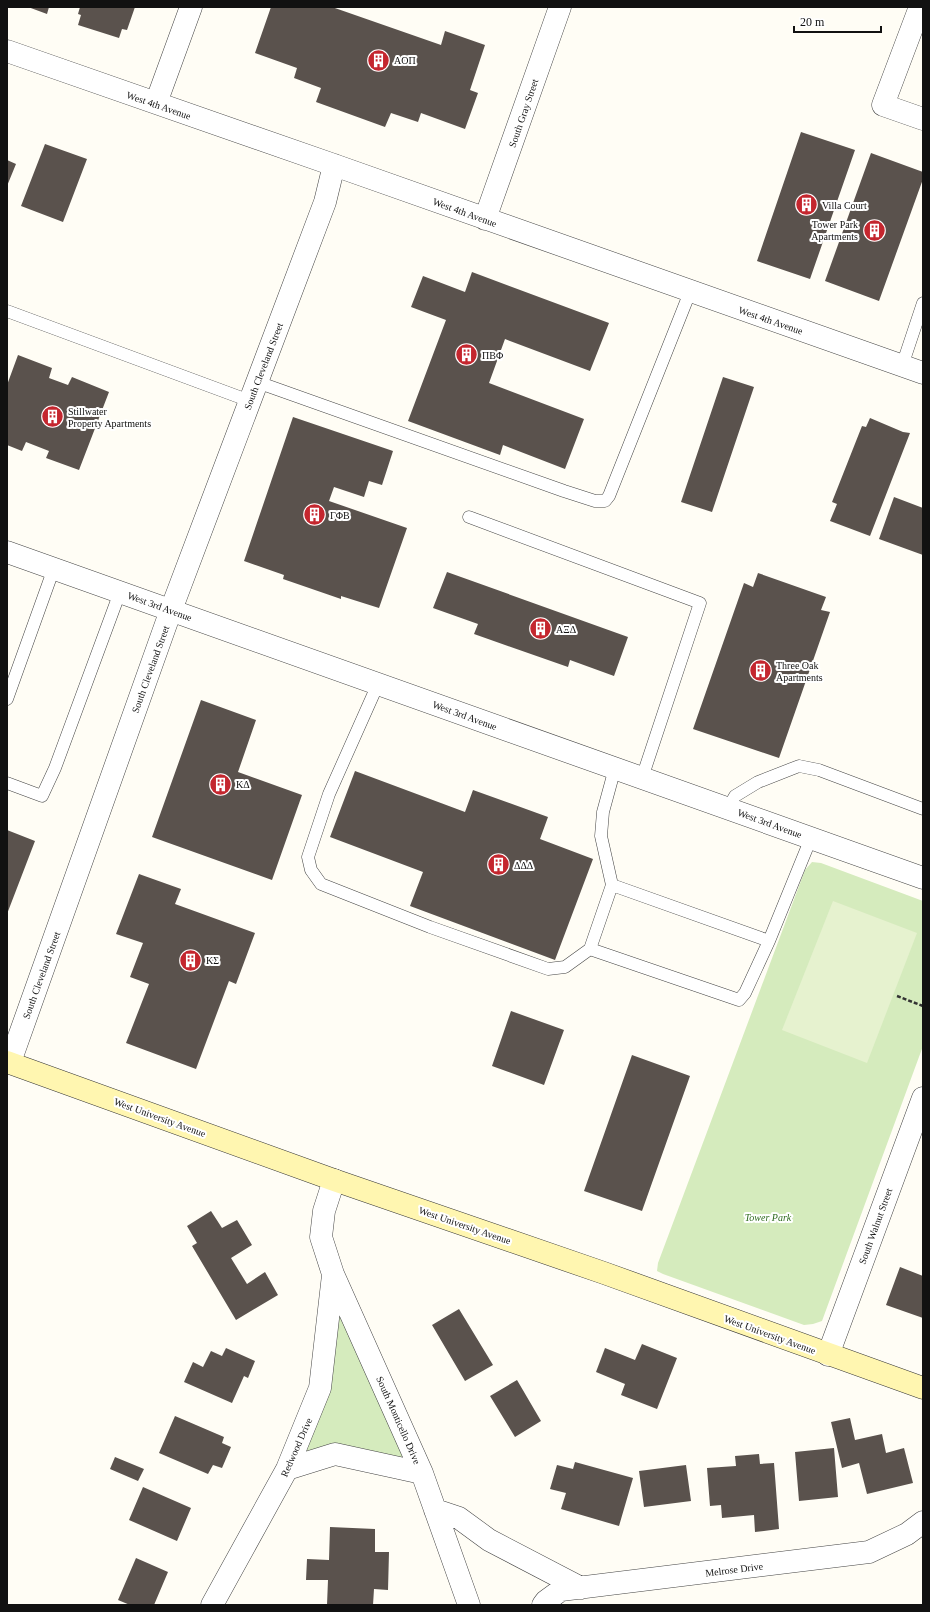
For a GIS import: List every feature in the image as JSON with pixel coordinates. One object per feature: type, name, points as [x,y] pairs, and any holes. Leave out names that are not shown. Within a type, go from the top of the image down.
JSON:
[{"type":"street","points":[[156,103],[191,7]]},
{"type":"street","name":"South Gray Street","points":[[485,219],[560,7]]},
{"type":"street","points":[[918,11],[883,105],[923,119]]},
{"type":"street","name":"West 4th Avenue","points":[[7,51],[923,373]]},
{"type":"street","name":"South Cleveland Street","points":[[8,1065],[171,610],[325,202],[334,165]]},
{"type":"street","name":"West 3rd Avenue","points":[[7,552],[923,878]]},
{"type":"street","name":"West University Avenue","points":[[8,1065],[604,1273],[923,1388]]},
{"type":"street","name":"South Walnut Street","points":[[828,1355],[923,1098]]},
{"type":"street","name":"South Monticello Drive","points":[[334,1180],[324,1211],[321,1237],[334,1274],[422,1473],[469,1605]]},
{"type":"street","name":"Redwood Drive","points":[[212,1605],[287,1469],[320,1388],[334,1274]]},
{"type":"street","points":[[287,1469],[335,1454],[422,1473]]},
{"type":"street","points":[[435,1510],[460,1518],[489,1540],[581,1588]]},
{"type":"street","name":"Melrose Drive","points":[[543,1605],[561,1590],[868,1552],[907,1534],[923,1522]]},
{"type":"lane","points":[[7,311],[253,392],[595,501],[605,501],[612,489],[690,292]]},
{"type":"lane","points":[[902,366],[923,303]]},
{"type":"lane","points":[[469,517],[700,603],[642,778]]},
{"type":"lane","points":[[7,699],[54,568]]},
{"type":"lane","points":[[7,783],[42,796],[55,768],[120,592]]},
{"type":"lane","points":[[378,684],[329,794],[308,857],[311,870],[322,884],[430,927],[548,969],[565,967],[590,950],[612,885],[601,836],[603,812],[614,768]]},
{"type":"lane","points":[[728,808],[735,796],[758,782],[799,766],[818,770],[923,809]]},
{"type":"lane","points":[[590,950],[739,1000],[745,993],[769,941],[811,838]]},
{"type":"lane","points":[[612,885],[769,941]]},
{"type":"path","points":[[897,996],[923,1006]]},
{"type":"green space","name":"Tower Park","points":[[812,862],[821,863],[923,901],[923,1046],[822,1321],[804,1325],[657,1271],[658,1263],[805,870]]},
{"type":"green space","points":[[833,901],[917,933],[867,1063],[782,1030]]},
{"type":"green space","points":[[333,1274],[422,1473],[335,1454],[287,1469],[320,1388]]},
{"type":"building","points":[[28,7],[49,7],[47,14]]},
{"type":"building","points":[[80,7],[135,7],[127,30],[122,29],[119,38],[78,25],[81,15],[78,14]]},
{"type":"building","name":"AOΠ","points":[[271,7],[332,7],[441,45],[445,31],[485,45],[470,90],[478,93],[465,129],[421,113],[418,122],[391,113],[385,127],[316,102],[321,88],[294,78],[297,68],[255,53]]},
{"type":"building","name":"Villa Court","points":[[801,132],[855,150],[810,279],[757,261]]},
{"type":"building","points":[[45,144],[87,159],[63,222],[21,206]]},
{"type":"building","name":"Tower Park Apartments","points":[[871,153],[923,172],[923,179],[879,301],[825,281]]},
{"type":"building","points":[[7,160],[16,164],[7,186]]},
{"type":"building","name":"ΠΒΦ","points":[[472,272],[609,323],[590,371],[505,339],[489,383],[584,419],[565,469],[503,445],[500,455],[408,421],[446,320],[411,307],[423,276],[465,292]]},
{"type":"building","name":"Stillwater Property Apartments","points":[[18,355],[52,368],[49,378],[68,385],[72,377],[109,392],[79,470],[46,458],[49,451],[26,442],[22,451],[7,445],[7,385]]},
{"type":"building","points":[[723,377],[754,387],[712,512],[681,502]]},
{"type":"building","name":"ΓΦΒ","points":[[293,417],[393,451],[382,485],[369,481],[364,497],[334,487],[329,501],[407,528],[379,608],[341,596],[341,599],[283,579],[284,575],[244,561]]},
{"type":"building","points":[[870,418],[903,432],[910,433],[870,536],[830,521],[837,504],[832,502],[862,426],[866,427]]},
{"type":"building","points":[[894,497],[923,508],[923,555],[879,539]]},
{"type":"building","name":"ΑΞΔ","points":[[447,572],[628,637],[614,676],[570,660],[568,667],[474,634],[478,624],[433,608]]},
{"type":"building","name":"Three Oak Apartments","points":[[758,573],[826,597],[821,610],[830,612],[779,758],[693,729],[744,583],[753,587]]},
{"type":"building","name":"ΚΔ","points":[[201,700],[256,720],[238,772],[302,795],[272,880],[152,837]]},
{"type":"building","name":"ΔΔΔ","points":[[355,771],[465,812],[473,790],[548,817],[540,839],[593,859],[555,960],[410,906],[423,872],[330,837]]},
{"type":"building","points":[[7,830],[35,841],[7,914]]},
{"type":"building","name":"KΣ","points":[[139,874],[181,889],[175,904],[255,933],[236,984],[229,981],[196,1069],[126,1043],[149,984],[130,977],[143,943],[116,934]]},
{"type":"building","points":[[511,1011],[564,1030],[544,1085],[492,1066]]},
{"type":"building","points":[[632,1055],[690,1076],[642,1211],[584,1191]]},
{"type":"building","points":[[211,1211],[222,1228],[237,1220],[252,1245],[231,1258],[247,1284],[265,1272],[278,1295],[236,1320],[192,1246],[197,1243],[187,1226]]},
{"type":"building","points":[[900,1267],[923,1276],[923,1318],[886,1305]]},
{"type":"building","points":[[459,1309],[493,1365],[465,1381],[432,1325]]},
{"type":"building","points":[[642,1344],[677,1358],[657,1409],[621,1395],[625,1384],[596,1372],[605,1348],[635,1360]]},
{"type":"building","points":[[226,1348],[255,1361],[248,1378],[244,1376],[232,1403],[184,1382],[193,1362],[203,1367],[211,1351],[222,1356]]},
{"type":"building","points":[[517,1380],[541,1421],[515,1437],[490,1396]]},
{"type":"building","points":[[175,1416],[224,1437],[222,1443],[231,1447],[222,1468],[213,1465],[208,1474],[159,1453]]},
{"type":"building","points":[[850,1418],[855,1440],[882,1434],[886,1453],[904,1448],[913,1483],[867,1494],[859,1463],[842,1468],[831,1422]]},
{"type":"building","points":[[834,1448],[838,1497],[799,1501],[795,1452]]},
{"type":"building","points":[[759,1454],[760,1464],[774,1463],[779,1529],[755,1532],[754,1515],[722,1518],[721,1505],[710,1506],[707,1468],[736,1466],[735,1456]]},
{"type":"building","points":[[115,1457],[144,1469],[138,1481],[110,1469]]},
{"type":"building","points":[[575,1462],[633,1478],[619,1526],[561,1509],[566,1493],[550,1489],[557,1465],[573,1469]]},
{"type":"building","points":[[686,1465],[691,1501],[644,1507],[639,1471]]},
{"type":"building","points":[[143,1487],[191,1508],[177,1541],[129,1520]]},
{"type":"building","points":[[330,1527],[375,1529],[375,1552],[389,1552],[388,1590],[374,1589],[373,1605],[327,1605],[328,1580],[306,1580],[307,1559],[329,1560]]},
{"type":"building","points":[[136,1558],[168,1572],[154,1605],[130,1605],[118,1600]]},
{"type":"place","name":"AOΠ","points":[[378,60]]},
{"type":"place","name":"Villa Court","points":[[806,205]]},
{"type":"place","name":"Tower Park Apartments","points":[[874,230]]},
{"type":"place","name":"ΠΒΦ","points":[[466,355]]},
{"type":"place","name":"Stillwater Property Apartments","points":[[53,417]]},
{"type":"place","name":"ΓΦΒ","points":[[314,515]]},
{"type":"place","name":"ΑΞΔ","points":[[541,629]]},
{"type":"place","name":"Three Oak Apartments","points":[[761,671]]},
{"type":"place","name":"ΚΔ","points":[[221,784]]},
{"type":"place","name":"ΔΔΔ","points":[[498,865]]},
{"type":"place","name":"KΣ","points":[[191,960]]}]
